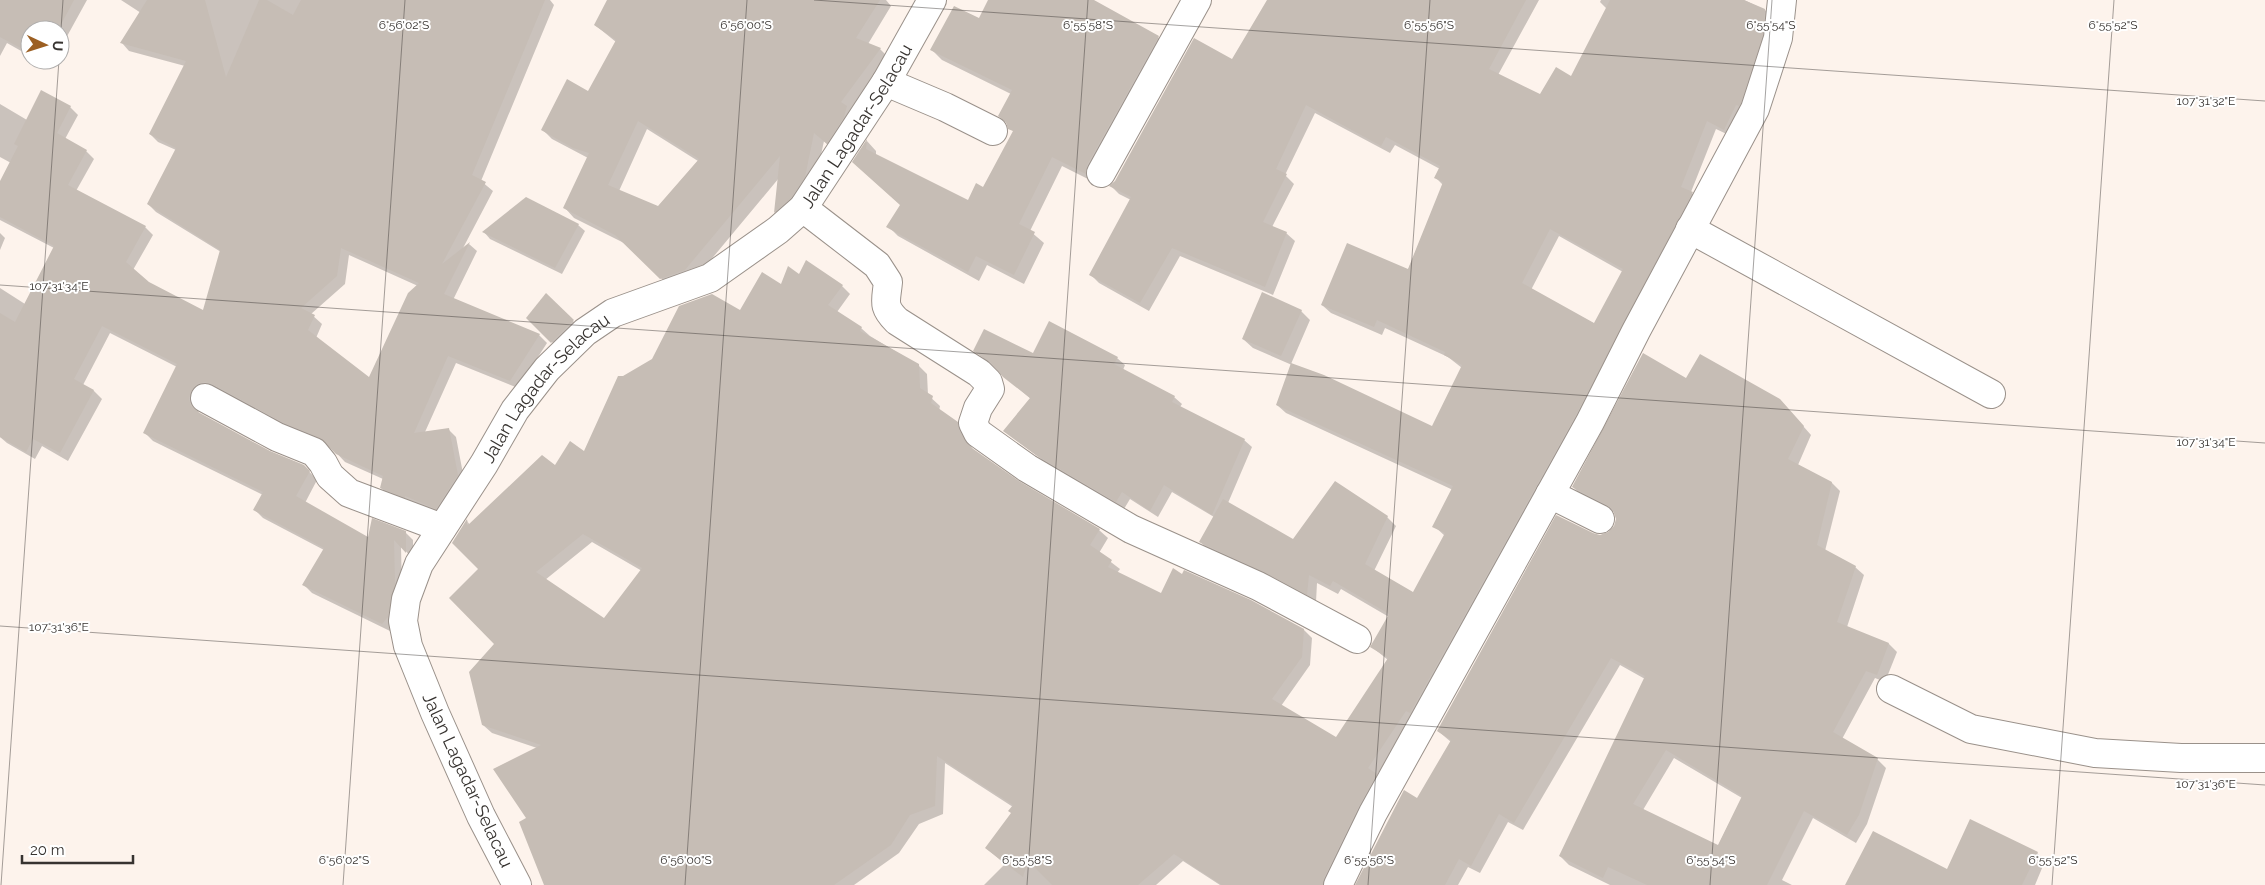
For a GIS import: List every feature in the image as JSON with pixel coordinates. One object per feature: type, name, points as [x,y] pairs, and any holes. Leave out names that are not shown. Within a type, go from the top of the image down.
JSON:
[{"type":"street","name":"Jalan Lagadar-Selacau","points":[[518,885],[481,816],[435,713],[408,646],[403,621],[406,599],[420,564],[484,464],[515,410],[547,369],[585,332],[613,313],[710,278],[778,230],[803,208],[886,82],[932,0]]},
{"type":"street","points":[[1101,173],[1197,0]]},
{"type":"street","points":[[1338,885],[1373,813],[1590,422],[1690,229],[1755,109],[1778,38],[1782,0]]},
{"type":"street","points":[[886,82],[993,131]]},
{"type":"street","points":[[803,208],[877,265],[888,282],[885,300],[886,310],[897,321],[979,373],[988,382],[990,389],[978,408],[973,423],[978,434],[1027,468],[1131,529],[1258,586],[1357,639]]},
{"type":"street","points":[[1690,229],[1991,394]]},
{"type":"street","points":[[205,398],[277,437],[314,452],[330,476],[349,493],[442,528]]},
{"type":"street","points":[[1550,494],[1600,519]]},
{"type":"street","points":[[1891,689],[1971,729],[2095,753],[2181,758],[2265,758]]},
{"type":"building","points":[[0,0],[74,0],[63,20],[20,20],[20,48],[0,37]]},
{"type":"building","points":[[147,0],[205,0],[226,77],[259,0],[267,0],[293,15],[301,0],[545,0],[472,175],[486,182],[442,264],[470,242],[444,294],[540,334],[510,381],[448,356],[414,433],[449,428],[458,475],[436,509],[380,488],[383,476],[336,454],[320,438],[284,423],[212,384],[205,382],[197,384],[191,391],[189,399],[191,406],[198,412],[270,451],[304,465],[310,471],[296,496],[368,537],[372,518],[406,531],[406,553],[394,540],[395,584],[388,617],[382,624],[302,585],[324,548],[253,510],[263,492],[143,433],[177,364],[102,326],[74,379],[94,390],[60,453],[33,439],[26,452],[0,437],[0,313],[15,322],[54,246],[0,217],[0,181],[18,146],[14,144],[41,90],[71,106],[57,133],[87,150],[68,185],[146,226],[126,262],[149,282],[203,310],[220,250],[147,204],[176,148],[149,134],[186,61],[120,43]],"holes":[[[341,248],[419,283],[408,293],[369,377],[308,330],[315,315],[301,308],[337,276]]]},
{"type":"building","points":[[607,0],[880,0],[856,38],[881,48],[841,102],[847,106],[844,117],[827,144],[814,133],[805,177],[791,198],[774,213],[780,156],[685,270],[660,279],[615,235],[563,208],[589,153],[573,148],[541,130],[567,79],[588,91],[616,40],[594,25]],"holes":[[[638,121],[699,159],[658,206],[608,185]]]},
{"type":"building","points":[[988,0],[1094,0],[1159,36],[1087,165],[1086,174],[1052,157],[1019,224],[1035,232],[1014,275],[976,256],[968,272],[886,227],[900,205],[852,162],[867,139],[866,149],[968,200],[976,183],[983,187],[1013,131],[1008,129],[1006,122],[998,116],[1012,90],[930,50],[954,6],[979,18]]},
{"type":"building","points":[[1267,0],[1526,0],[1489,69],[1540,94],[1556,67],[1571,76],[1610,0],[1744,0],[1765,9],[1763,35],[1741,103],[1739,106],[1736,105],[1724,130],[1707,121],[1681,187],[1693,192],[1576,415],[1410,713],[1406,711],[1368,768],[1377,774],[1359,806],[1324,878],[1323,885],[1222,885],[1174,854],[1138,885],[1052,885],[1028,861],[1023,877],[985,848],[1011,813],[1008,811],[1013,805],[937,756],[935,806],[910,815],[891,845],[834,885],[544,885],[519,822],[526,818],[493,769],[541,745],[482,725],[469,672],[494,644],[449,598],[478,569],[452,543],[467,519],[468,525],[542,455],[555,465],[570,441],[584,451],[618,376],[623,376],[652,359],[679,306],[712,294],[740,310],[762,272],[781,284],[788,266],[799,274],[806,260],[843,285],[828,305],[862,327],[860,331],[919,364],[920,388],[933,396],[931,403],[958,422],[959,430],[969,446],[1019,481],[1100,529],[1090,545],[1112,560],[1108,567],[1161,593],[1173,568],[1182,574],[1184,570],[1251,600],[1304,629],[1302,657],[1272,699],[1336,737],[1388,658],[1370,647],[1389,614],[1333,581],[1330,586],[1309,575],[1307,595],[1264,572],[1199,542],[1223,499],[1293,539],[1335,481],[1388,516],[1365,564],[1413,592],[1445,533],[1432,527],[1453,486],[1276,405],[1291,363],[1324,375],[1432,426],[1462,365],[1444,355],[1445,352],[1377,320],[1374,327],[1321,305],[1347,243],[1408,269],[1443,182],[1434,178],[1440,166],[1386,137],[1381,146],[1306,105],[1276,169],[1287,174],[1263,222],[1287,232],[1265,287],[1172,248],[1140,303],[1089,275],[1131,197],[1109,186],[1115,181],[1194,38],[1232,59]],"holes":[[[1550,229],[1623,269],[1594,323],[1522,283]],[[583,534],[642,568],[604,618],[536,572]]]},
{"type":"building","points":[[526,197],[579,224],[555,268],[482,232]]},
{"type":"building","points":[[1262,292],[1302,310],[1281,356],[1242,339]]},
{"type":"building","points":[[546,293],[574,320],[551,343],[526,318]]},
{"type":"building","points":[[1049,321],[1118,357],[1114,364],[1175,396],[1172,402],[1245,439],[1212,515],[1164,485],[1150,511],[1122,492],[1116,502],[1036,455],[1003,431],[1030,398],[1003,377],[990,362],[973,351],[984,329],[1033,353]]},
{"type":"building","points":[[1643,353],[1686,378],[1700,354],[1780,399],[1804,426],[1788,459],[1832,482],[1817,545],[1856,566],[1837,622],[1889,643],[1877,675],[1866,671],[1833,732],[1878,758],[1859,815],[1847,835],[1804,811],[1767,885],[1647,885],[1608,867],[1603,878],[1559,856],[1645,676],[1611,658],[1514,823],[1499,814],[1471,866],[1459,859],[1445,885],[1355,885],[1404,790],[1417,798],[1451,740],[1437,731],[1556,515],[1600,535],[1608,532],[1614,526],[1616,519],[1613,510],[1572,487]],"holes":[[[1666,750],[1742,796],[1718,845],[1633,804]]]},
{"type":"building","points":[[1970,819],[2038,852],[2022,885],[1845,885],[1873,831],[1947,869]]}]
